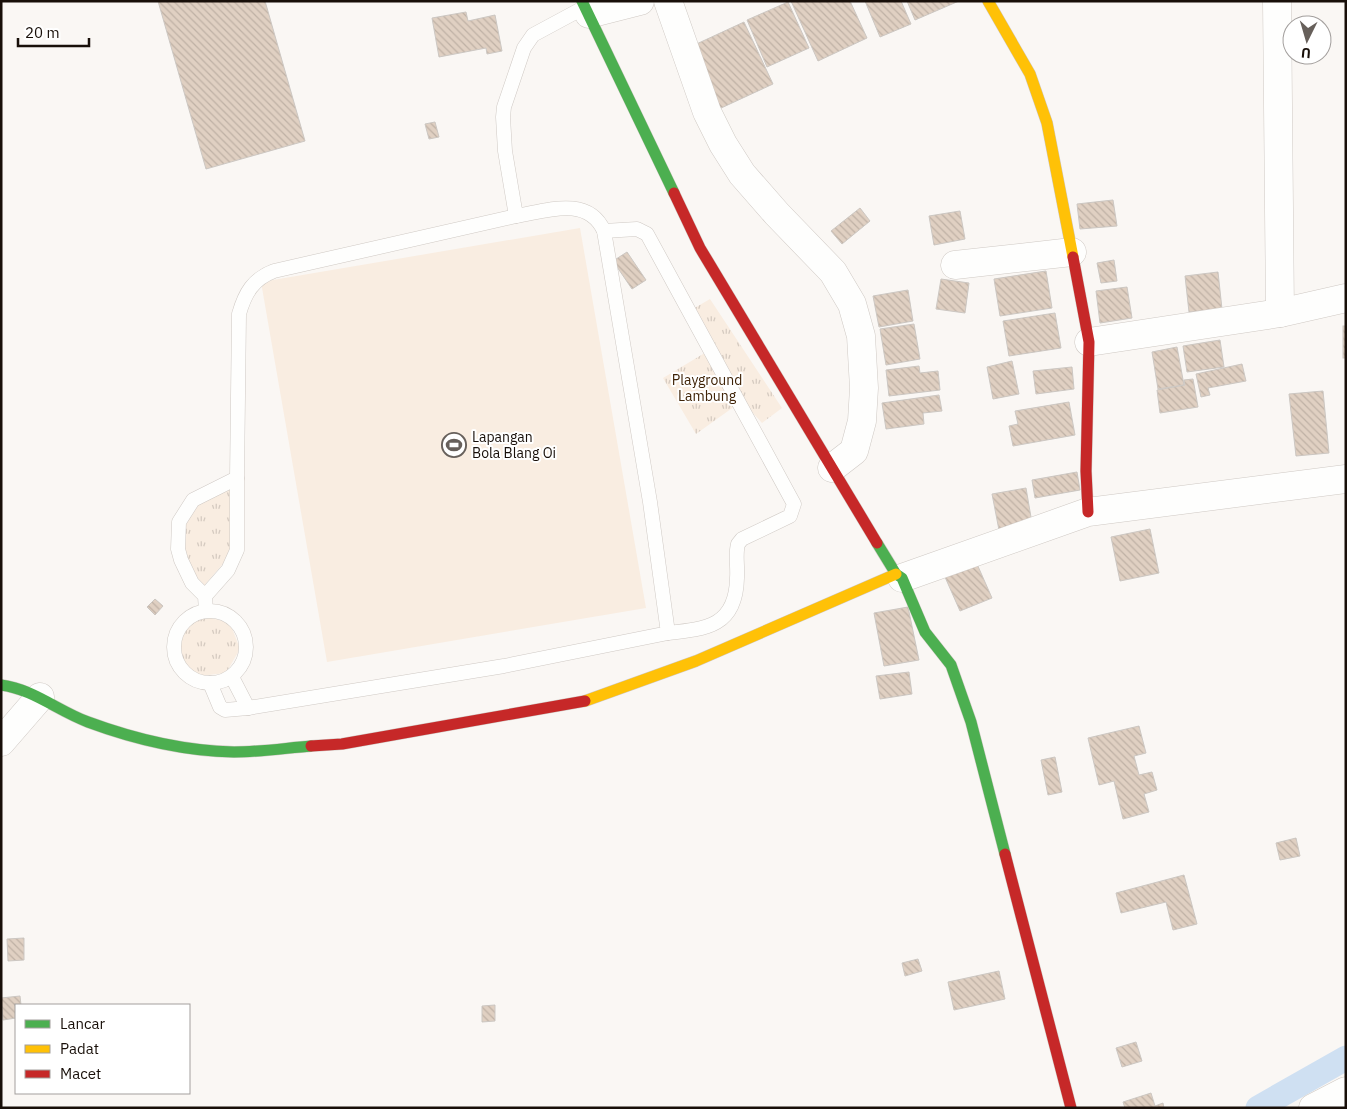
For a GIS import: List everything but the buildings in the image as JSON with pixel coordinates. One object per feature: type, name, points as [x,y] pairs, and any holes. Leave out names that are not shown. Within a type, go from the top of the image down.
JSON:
[{"type":"street","points":[[640,1],[585,8],[700,248],[899,576],[925,632],[951,665],[971,722],[1071,1108]]},
{"type":"street","points":[[668,1],[707,112],[723,144],[754,188],[833,272],[852,304],[861,336],[864,388],[862,421],[854,451],[832,468]]},
{"type":"street","points":[[988,1],[1030,74],[1047,123],[1089,342],[1086,471],[1088,512]]},
{"type":"street","points":[[1277,1],[1280,312]]},
{"type":"street","points":[[955,265],[1072,252]]},
{"type":"street","points":[[1089,342],[1280,312],[1346,298]]},
{"type":"street","points":[[1,685],[19,687],[80,719],[119,733],[200,750],[236,752],[342,744],[588,701],[696,662],[899,576],[1088,512],[1346,480]]},
{"type":"street","points":[[1,742],[40,697]]},
{"type":"street","points":[[1314,1108],[1346,1091]]},
{"type":"lane","points":[[516,216],[505,151],[504,107],[524,48],[532,35],[585,8]]},
{"type":"lane","points":[[205,596],[228,570],[237,550],[239,314],[254,282],[261,276],[274,271],[516,216],[569,207],[594,216],[600,221],[604,231],[650,502],[668,632]]},
{"type":"lane","points":[[210,683],[220,707],[225,710],[248,708],[504,666],[668,632],[705,628],[724,617],[735,592],[738,544],[742,539],[790,516],[794,504],[659,252],[647,234],[637,229],[604,231]]},
{"type":"lane","points":[[206,611],[205,596],[192,583],[178,549],[181,518],[193,500],[237,478]]},
{"type":"lane","points":[[206,611],[221,611],[230,616],[238,623],[247,641],[246,651],[239,670],[232,677],[210,683],[196,680],[183,672],[175,659],[173,643],[178,629],[187,617],[206,611]]},
{"type":"lane","points":[[232,677],[248,708]]},
{"type":"green space","name":"Lapangan Bola Blang Oi","points":[[580,228],[646,608],[327,662],[261,282]]},
{"type":"green space","name":"Playground Lambung","points":[[710,299],[782,408],[762,423],[742,401],[696,434],[663,378],[708,351],[686,313]]},
{"type":"green space","points":[[233,480],[234,551],[202,588],[183,560],[181,523],[195,499]]},
{"type":"green space","points":[[204,616],[230,623],[240,649],[226,673],[199,676],[179,658],[181,631]]},
{"type":"waterway","points":[[1258,1108],[1346,1058]]},
{"type":"traffic: fast","points":[[582,1],[674,193]]},
{"type":"traffic: fast","points":[[877,543],[896,574],[902,578],[925,632],[951,665],[971,722],[1005,854]]},
{"type":"traffic: fast","points":[[1,685],[24,691],[88,722],[123,734],[178,747],[234,752],[311,746]]},
{"type":"traffic: slow","points":[[988,1],[1030,74],[1047,123],[1073,257]]},
{"type":"traffic: slow","points":[[585,701],[696,661],[896,574]]},
{"type":"traffic: jam","points":[[674,193],[700,248],[877,543]]},
{"type":"traffic: jam","points":[[1073,257],[1089,342],[1086,471],[1088,512]]},
{"type":"traffic: jam","points":[[311,746],[342,744],[585,701]]},
{"type":"traffic: jam","points":[[1005,854],[1071,1108]]},
{"type":"place","name":"Lapangan Bola Blang Oi","points":[[454,445]]}]
